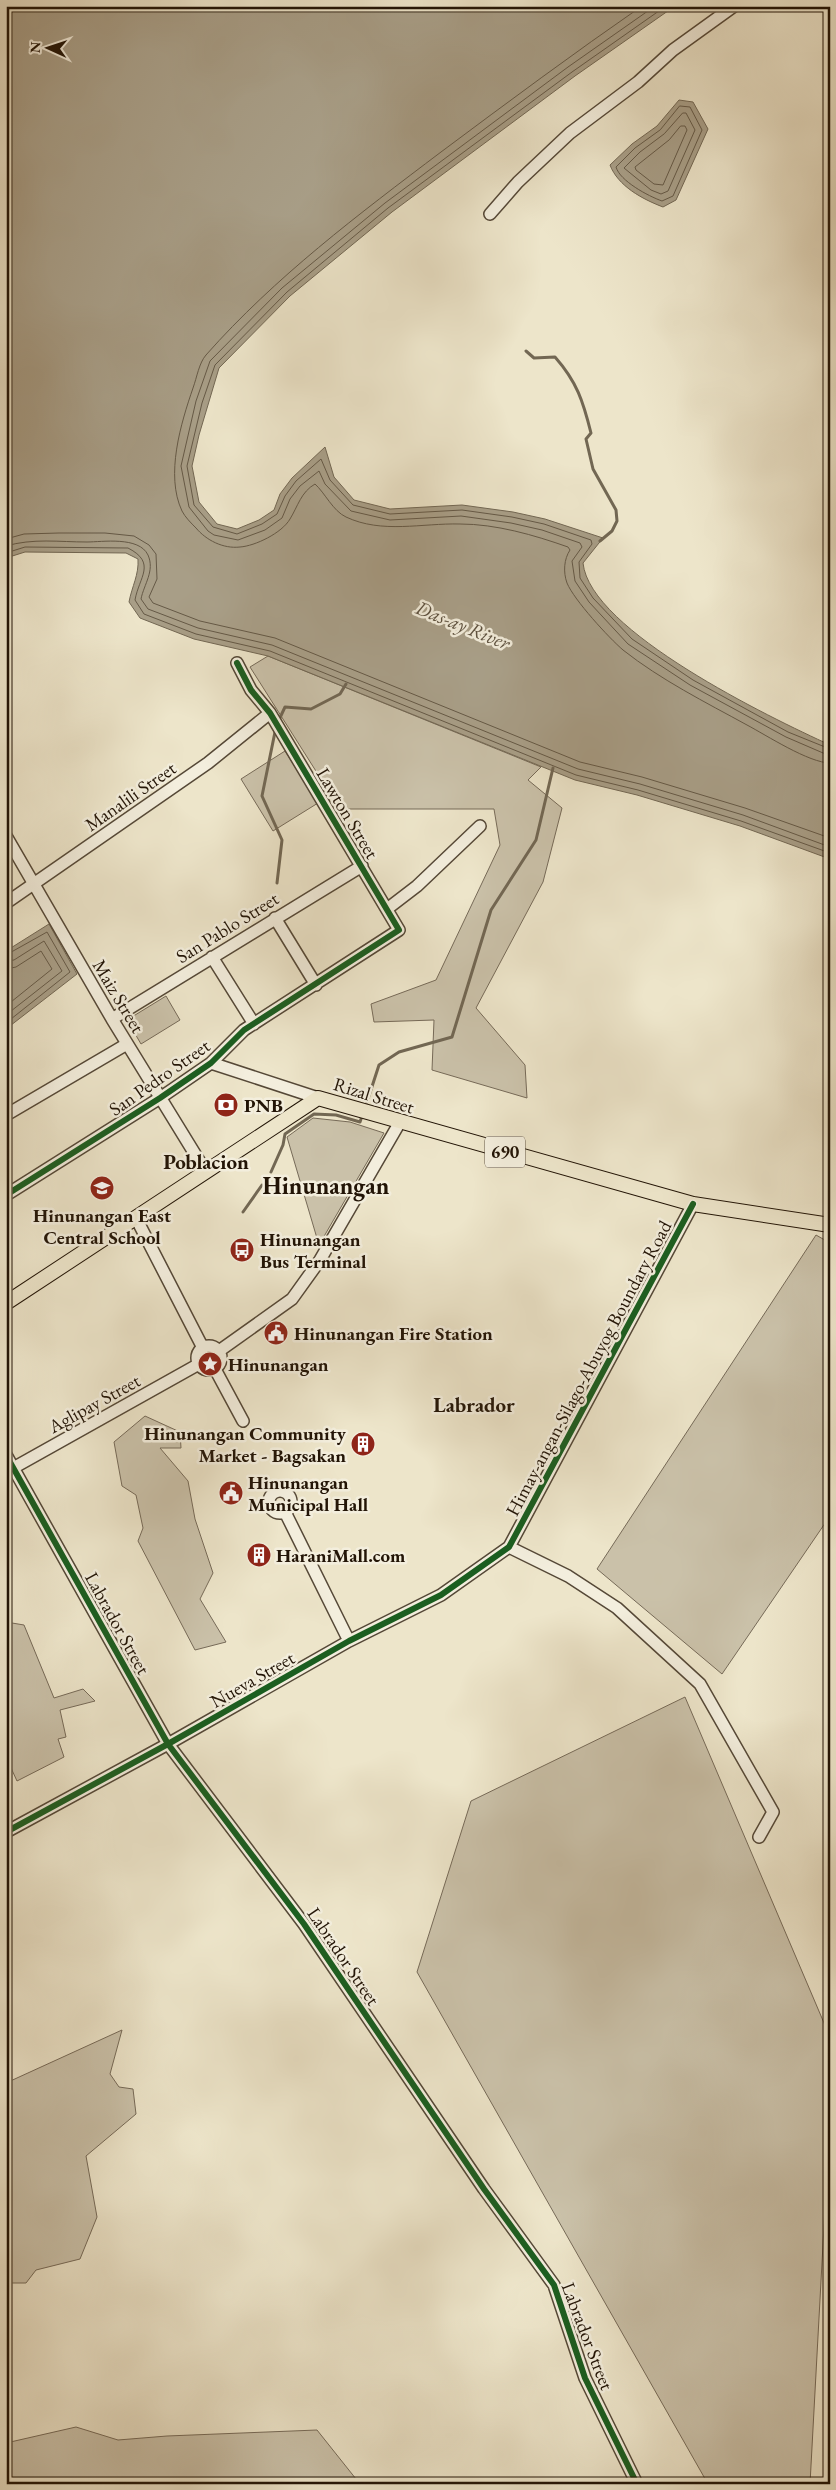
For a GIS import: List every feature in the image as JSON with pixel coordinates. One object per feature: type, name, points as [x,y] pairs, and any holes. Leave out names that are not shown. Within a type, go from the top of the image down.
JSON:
[{"type":"main road","name":"Rizal Street","points":[[8,1298],[136,1218],[318,1098],[693,1204]]},
{"type":"main road","name":"690","points":[[693,1204],[830,1225]]},
{"type":"street","points":[[490,214],[518,182],[570,133],[638,82],[672,50],[734,6]]},
{"type":"street","name":"Lawton Street","points":[[237,663],[251,690],[270,713],[399,930]]},
{"type":"street","name":"Manalili Street","points":[[6,903],[208,763],[270,713]]},
{"type":"street","points":[[387,909],[417,886],[480,826]]},
{"type":"street","name":"Maiz Street","points":[[6,836],[112,1019],[206,1172]]},
{"type":"street","name":"San Pablo Street","points":[[112,1019],[362,866]]},
{"type":"street","points":[[275,918],[316,985]]},
{"type":"street","name":"San Pedro Street","points":[[6,1194],[160,1098],[211,1063],[244,1030],[399,930]]},
{"type":"street","points":[[212,957],[254,1024]]},
{"type":"street","points":[[6,1115],[127,1044]]},
{"type":"street","points":[[211,1063],[318,1098]]},
{"type":"street","points":[[219,1351],[292,1299],[320,1260],[400,1122]]},
{"type":"street","name":"Himay-angan-Silago-Abuyog Boundary Road","points":[[509,1547],[693,1204]]},
{"type":"street","points":[[136,1218],[204,1348]]},
{"type":"street","points":[[213,1347],[219,1351],[220,1363],[214,1369],[204,1369],[199,1364],[199,1353],[204,1348],[213,1347]]},
{"type":"street","name":"Aglipay Street","points":[[10,1470],[199,1364]]},
{"type":"street","points":[[214,1369],[243,1420]]},
{"type":"street","name":"Labrador Street","points":[[6,1455],[10,1470],[168,1744],[304,1924],[484,2189],[554,2285],[585,2378],[637,2484]]},
{"type":"street","points":[[285,1512],[349,1641]]},
{"type":"street","points":[[509,1547],[568,1576],[617,1608],[700,1684],[773,1812],[759,1837]]},
{"type":"street","name":"Nueva Street","points":[[6,1832],[168,1744],[349,1641],[441,1595],[509,1547]]},
{"type":"shaded area","points":[[268,656],[541,767],[528,780],[562,808],[543,882],[476,1008],[525,1065],[527,1098],[432,1070],[434,1020],[374,1022],[371,1004],[436,980],[500,845],[494,809],[340,809],[250,667]]},
{"type":"shaded area","points":[[285,751],[318,803],[273,831],[241,779]]},
{"type":"shaded area","points":[[166,996],[180,1020],[141,1044],[127,1020]]},
{"type":"shaded area","points":[[313,1118],[350,1122],[384,1133],[319,1245],[287,1137]]},
{"type":"shaded area","points":[[816,1235],[830,1243],[830,1516],[722,1674],[597,1569]]},
{"type":"shaded area","points":[[145,1416],[180,1432],[181,1448],[160,1448],[188,1481],[195,1519],[213,1573],[200,1599],[226,1642],[195,1650],[138,1541],[143,1528],[136,1495],[122,1486],[114,1442]]},
{"type":"shaded area","points":[[6,1622],[24,1625],[54,1698],[83,1689],[95,1701],[60,1710],[66,1737],[58,1739],[64,1757],[17,1781],[6,1757]]},
{"type":"shaded area","points":[[685,1697],[830,2037],[830,2115],[810,2484],[708,2484],[417,1972],[471,1801]]},
{"type":"shaded area","points":[[122,2030],[110,2074],[119,2087],[133,2089],[136,2114],[86,2156],[97,2217],[80,2259],[36,2270],[26,2283],[6,2283],[6,2083]]},
{"type":"shaded area","points":[[76,2427],[118,2440],[167,2436],[317,2430],[360,2484],[6,2484],[6,2443]]},
{"type":"water","name":"Das-ay River","points":[[6,6],[675,6],[575,76],[392,212],[290,296],[219,368],[192,466],[199,502],[217,524],[237,529],[259,520],[274,510],[280,494],[292,478],[325,447],[334,477],[354,500],[390,509],[462,505],[513,512],[545,519],[603,538],[583,563],[593,589],[616,616],[649,643],[687,669],[768,715],[830,745],[830,859],[740,826],[637,795],[575,780],[268,656],[194,639],[140,618],[129,602],[138,559],[126,553],[25,552],[6,558]]},
{"type":"water","points":[[679,100],[693,102],[708,129],[676,200],[663,207],[632,191],[619,179],[610,165],[632,144],[657,126]]},
{"type":"water","points":[[49,924],[77,974],[6,1029],[6,951]]},
{"type":"waterway","points":[[526,351],[534,358],[555,357],[569,375],[582,401],[591,433],[586,439],[593,469],[616,510],[617,521],[612,531],[600,541]]},
{"type":"waterway","points":[[278,722],[285,707],[311,709],[340,694],[346,684]]},
{"type":"waterway","points":[[276,727],[262,796],[282,840],[277,883]]},
{"type":"waterway","points":[[367,1102],[379,1065],[399,1052],[452,1037],[491,910],[536,840],[553,768]]},
{"type":"waterway","points":[[271,1172],[283,1145],[285,1134],[314,1114],[336,1115],[360,1122],[361,1119]]},
{"type":"waterway","points":[[243,1212],[262,1185]]},
{"type":"cycle path","points":[[6,1195],[160,1098],[211,1063],[244,1030],[399,930],[270,713],[251,690],[237,663]]},
{"type":"cycle path","points":[[6,1832],[168,1744],[349,1641],[441,1595],[509,1547],[693,1204]]},
{"type":"cycle path","points":[[6,1455],[168,1744],[304,1924],[484,2189],[554,2285],[585,2378],[637,2484]]},
{"type":"place","name":"PNB","points":[[226,1105]]},
{"type":"place","name":"Hinunangan East Central School","points":[[102,1188]]},
{"type":"place","name":"Hinunangan Bus Terminal","points":[[242,1250]]},
{"type":"place","name":"Hinunangan Fire Station","points":[[276,1333]]},
{"type":"place","name":"Hinunangan","points":[[210,1364]]},
{"type":"place","name":"Hinunangan Community Market - Bagsakan","points":[[363,1444]]},
{"type":"place","name":"Hinunangan Municipal Hall","points":[[231,1493]]},
{"type":"place","name":"HaraniMall.com","points":[[259,1555]]},
{"type":"district","name":"Poblacion","points":[[206,1162]]},
{"type":"district","name":"Hinunangan","points":[[326,1186]]},
{"type":"district","name":"Labrador","points":[[474,1405]]}]
